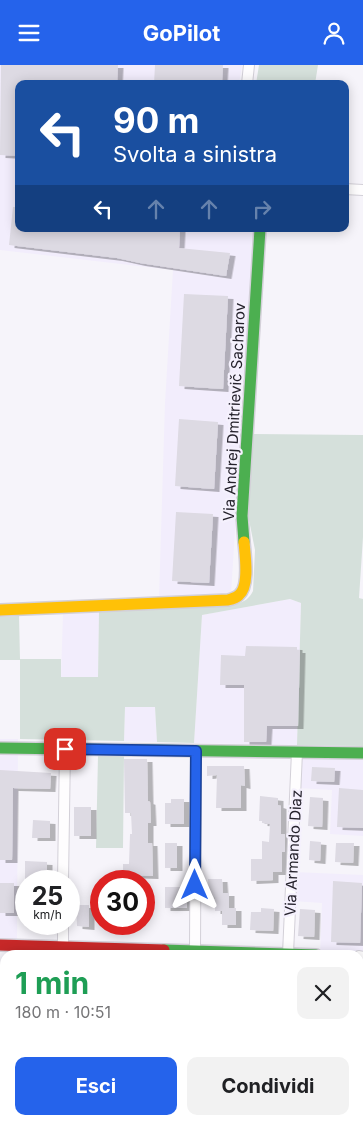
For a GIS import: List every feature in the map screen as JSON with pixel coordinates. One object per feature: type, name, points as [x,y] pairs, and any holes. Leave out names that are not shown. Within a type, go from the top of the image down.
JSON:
[{"type":"street","points":[[247,80],[249,65]]},
{"type":"street","points":[[349,189],[363,190]]},
{"type":"street","name":"Via Andrej Dmitrievič Sacharov","points":[[0,610],[228,600],[242,593],[246,556],[242,516],[260,232]]},
{"type":"street","points":[[0,748],[363,753]]},
{"type":"street","points":[[64,870],[65,749]]},
{"type":"street","points":[[195,950],[196,751]]},
{"type":"street","name":"Via Armando Diaz","points":[[294,950],[297,752]]},
{"type":"street","points":[[63,935],[63,947]]},
{"type":"street","points":[[0,945],[162,950]]},
{"type":"shaded area","points":[[0,65],[242,65],[240,80],[15,80],[15,232],[254,232],[231,594],[159,598],[165,403],[173,270],[0,250]]},
{"type":"shaded area","points":[[259,65],[318,65],[316,80],[257,80]]},
{"type":"shaded area","points":[[252,434],[363,435],[363,537],[359,598],[363,599],[363,746],[297,745],[301,603],[290,599],[202,615],[194,743],[157,742],[155,707],[125,707],[124,741],[20,739],[20,660],[0,660],[0,617],[19,616],[20,659],[61,659],[61,677],[98,677],[99,612],[237,604],[245,601],[250,596],[253,591],[255,550],[248,515]]},
{"type":"shaded area","points":[[290,599],[301,603],[297,745],[194,743],[202,615]]},
{"type":"shaded area","points":[[99,612],[98,677],[61,677],[63,614]]},
{"type":"shaded area","points":[[125,707],[155,707],[157,742],[124,741]]},
{"type":"shaded area","points":[[0,739],[18,739],[17,870],[15,870],[15,935],[17,935],[17,944],[0,944]]},
{"type":"shaded area","points":[[299,745],[363,746],[363,836],[330,834],[332,790],[298,788]]},
{"type":"shaded area","points":[[98,756],[124,756],[123,848],[96,848]]},
{"type":"shaded area","points":[[294,872],[363,875],[363,950],[320,950],[322,903],[293,901]]},
{"type":"building","points":[[1,65],[118,65],[117,80],[15,80],[15,156],[0,155]]},
{"type":"building","points":[[155,65],[223,65],[222,80],[154,80]]},
{"type":"building","points":[[13,207],[15,207],[15,232],[180,232],[179,248],[230,253],[226,276],[117,258],[9,245]]},
{"type":"building","points":[[184,294],[228,296],[223,389],[179,386]]},
{"type":"building","points":[[179,419],[218,422],[214,489],[175,486]]},
{"type":"building","points":[[176,512],[213,514],[209,583],[172,581]]},
{"type":"building","points":[[246,646],[297,647],[297,650],[300,650],[298,726],[267,726],[266,742],[244,742],[244,685],[220,685],[221,655],[245,656]]},
{"type":"building","points":[[124,759],[147,759],[148,801],[150,802],[151,823],[148,823],[148,843],[152,843],[153,870],[123,870],[123,864],[129,864],[130,834],[132,834],[131,813],[125,813]]},
{"type":"building","points":[[207,766],[244,766],[245,786],[241,785],[241,808],[216,808],[217,775],[207,776]]},
{"type":"building","points":[[312,767],[335,768],[334,782],[311,781]]},
{"type":"building","points":[[0,770],[51,773],[50,789],[13,788],[12,860],[0,860]]},
{"type":"building","points":[[339,788],[363,790],[363,828],[337,827]]},
{"type":"building","points":[[260,796],[278,798],[278,805],[281,806],[281,834],[285,834],[285,852],[282,852],[282,872],[273,872],[273,880],[251,881],[251,859],[262,859],[262,841],[269,842],[270,824],[259,821]]},
{"type":"building","points":[[310,797],[323,798],[322,827],[308,826]]},
{"type":"building","points":[[171,799],[184,799],[184,824],[165,824],[165,803],[171,803]]},
{"type":"building","points":[[74,807],[91,807],[91,836],[74,836]]},
{"type":"building","points":[[33,820],[50,821],[50,838],[32,838]]},
{"type":"building","points":[[310,841],[321,842],[320,861],[309,860]]},
{"type":"building","points":[[165,843],[177,843],[177,868],[165,868]]},
{"type":"building","points":[[336,843],[354,843],[353,863],[335,862]]},
{"type":"building","points":[[25,861],[47,862],[47,870],[25,870]]},
{"type":"building","points":[[208,879],[222,879],[223,893],[229,893],[229,908],[236,908],[236,925],[222,925],[222,911],[215,911],[215,897],[209,896]]},
{"type":"building","points":[[333,881],[362,883],[360,943],[331,942]]},
{"type":"building","points":[[0,883],[14,883],[14,913],[0,913]]},
{"type":"building","points":[[165,887],[187,887],[187,908],[165,908]]},
{"type":"building","points":[[80,905],[89,905],[89,927],[80,926]]},
{"type":"building","points":[[261,908],[274,909],[273,931],[250,930],[251,912],[261,912]]},
{"type":"building","points":[[300,909],[315,910],[314,937],[298,936]]},
{"type":"traffic: fast","points":[[244,542],[242,516],[260,232]]},
{"type":"traffic: fast","points":[[0,748],[363,753]]},
{"type":"traffic: slow","points":[[0,610],[228,600],[239,595],[245,585],[244,542]]},
{"type":"traffic: jam","points":[[0,945],[164,950]]},
{"type":"route","points":[[65,749],[196,751],[195,885]]}]
